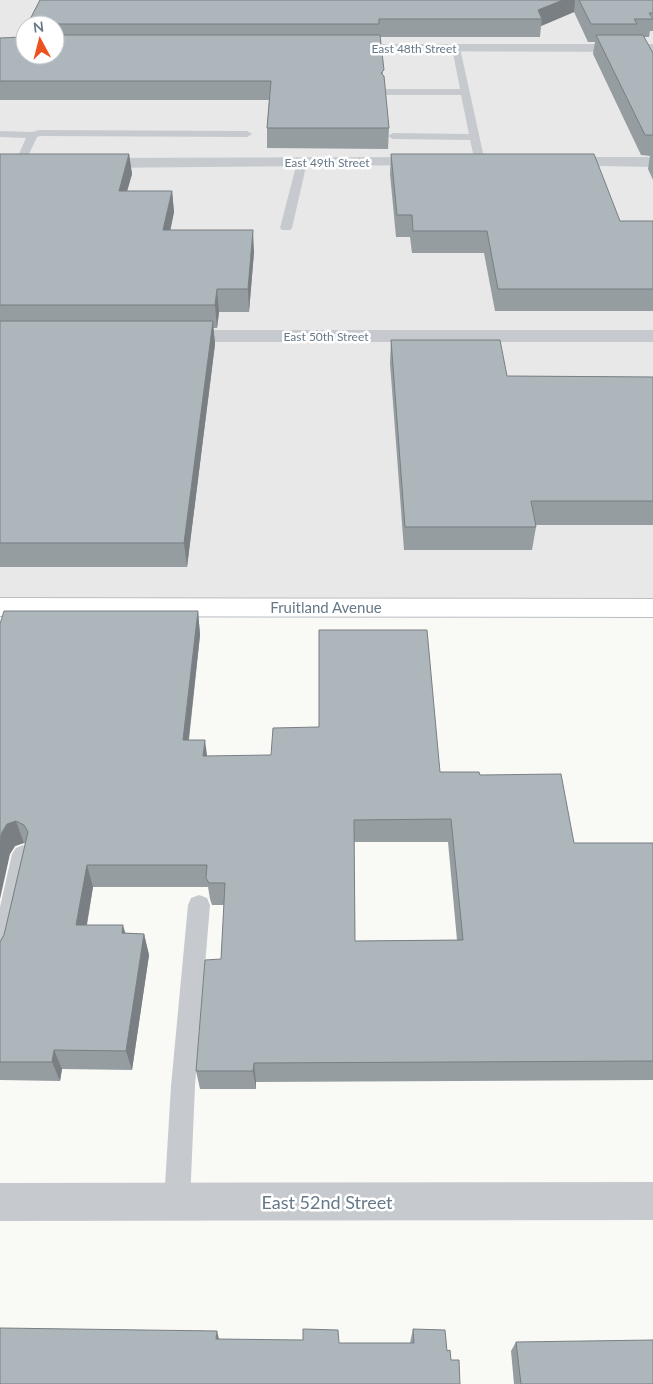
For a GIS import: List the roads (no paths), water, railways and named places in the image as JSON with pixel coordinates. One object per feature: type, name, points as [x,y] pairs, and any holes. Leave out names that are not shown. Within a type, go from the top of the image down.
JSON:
[{"type":"street","name":"East 48th Street","points":[[329,48],[653,48]]},
{"type":"street","name":"East 49th Street","points":[[78,162],[440,162]]},
{"type":"street","points":[[460,162],[499,162]]},
{"type":"street","points":[[547,162],[653,162]]},
{"type":"street","points":[[13,163],[40,163]]},
{"type":"street","name":"East 50th Street","points":[[158,336],[653,336]]},
{"type":"street","name":"Fruitland Avenue","points":[[0,607],[653,609]]},
{"type":"street","name":"East 52nd Street","points":[[0,1202],[653,1201]]},
{"type":"lane","points":[[456,48],[480,162]]},
{"type":"lane","points":[[387,92],[465,92]]},
{"type":"lane","points":[[0,134],[247,134]]},
{"type":"lane","points":[[13,163],[33,135]]},
{"type":"lane","points":[[393,136],[475,137]]},
{"type":"lane","points":[[286,228],[302,162]]},
{"type":"lane","points":[[0,955],[23,854]]},
{"type":"lane","points":[[177,1202],[183,1086],[199,905]]}]
